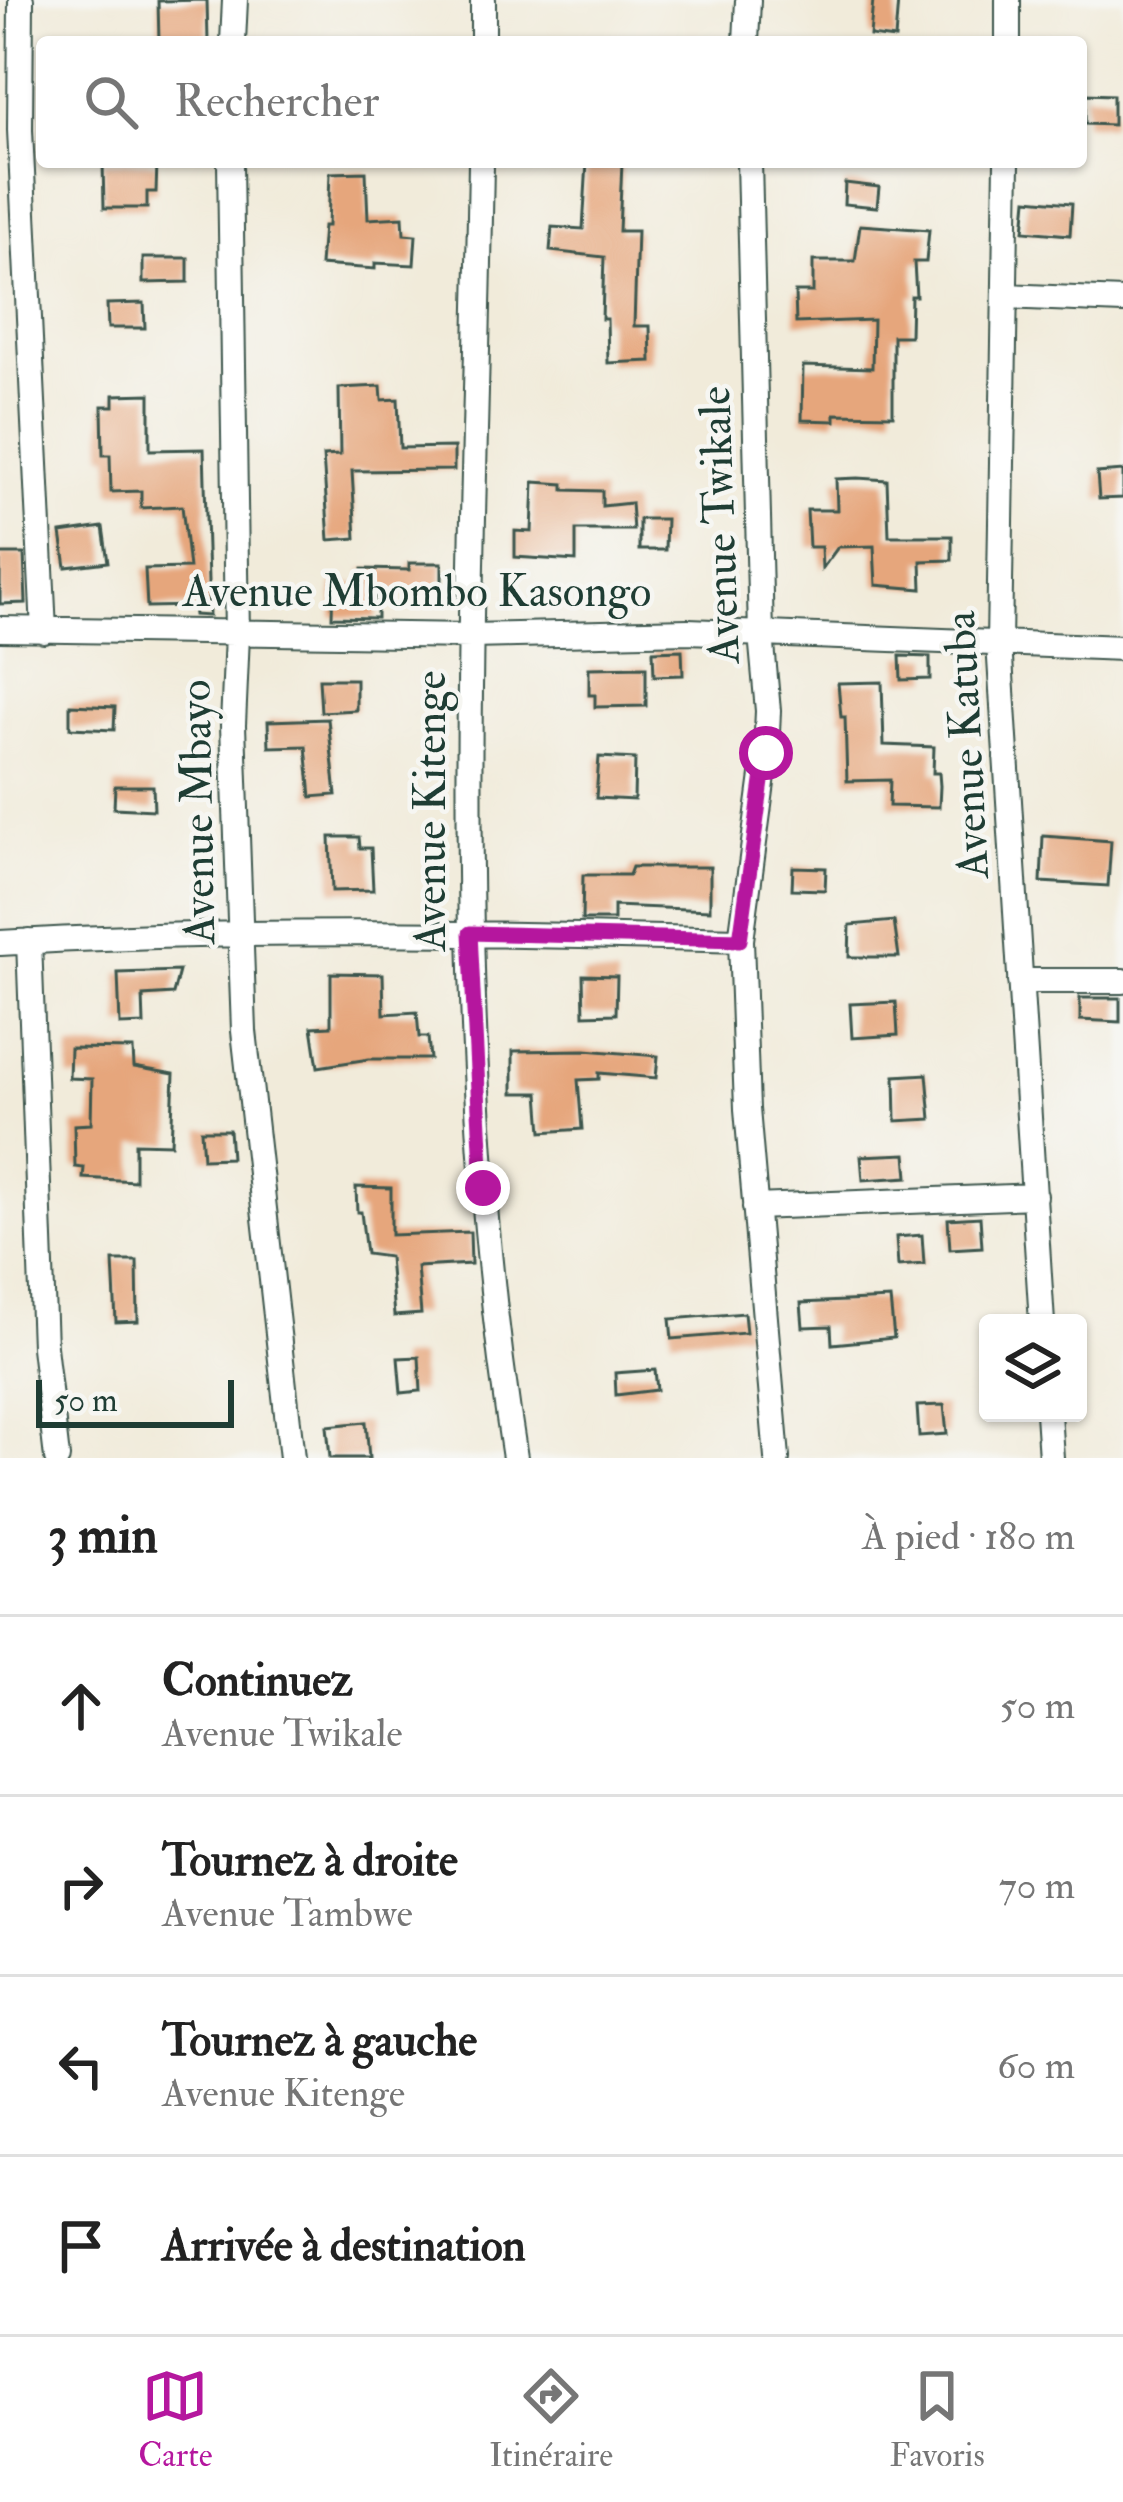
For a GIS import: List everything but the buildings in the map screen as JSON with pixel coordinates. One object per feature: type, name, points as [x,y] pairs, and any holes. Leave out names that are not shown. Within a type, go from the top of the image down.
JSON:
[{"type":"street","points":[[21,0],[21,152],[44,632]]},
{"type":"street","points":[[233,36],[235,0]]},
{"type":"street","points":[[483,36],[484,0]]},
{"type":"street","points":[[746,36],[748,0]]},
{"type":"street","points":[[1008,0],[1008,36]]},
{"type":"street","name":"Avenue Mbayo","points":[[230,168],[237,635],[233,724],[244,1031],[292,1458]]},
{"type":"street","name":"Avenue Kitenge","points":[[481,168],[470,933],[483,1188],[515,1458]]},
{"type":"street","name":"Avenue Twikale","points":[[748,168],[761,634],[768,711],[740,940],[754,1207],[777,1458]]},
{"type":"street","name":"Avenue Katuba","points":[[1006,168],[999,643],[1042,1314]]},
{"type":"street","points":[[1006,296],[1123,301]]},
{"type":"street","name":"Avenue Mbombo Kasongo","points":[[0,629],[471,636],[688,631],[1123,648]]},
{"type":"street","points":[[0,943],[242,932],[740,940]]},
{"type":"street","points":[[29,941],[44,1347],[57,1458]]},
{"type":"street","points":[[1020,981],[1123,981]]},
{"type":"street","points":[[754,1207],[1035,1196]]},
{"type":"street","points":[[1049,1422],[1051,1458]]},
{"type":"route","points":[[483,1188],[470,933],[740,940],[766,753]]}]
